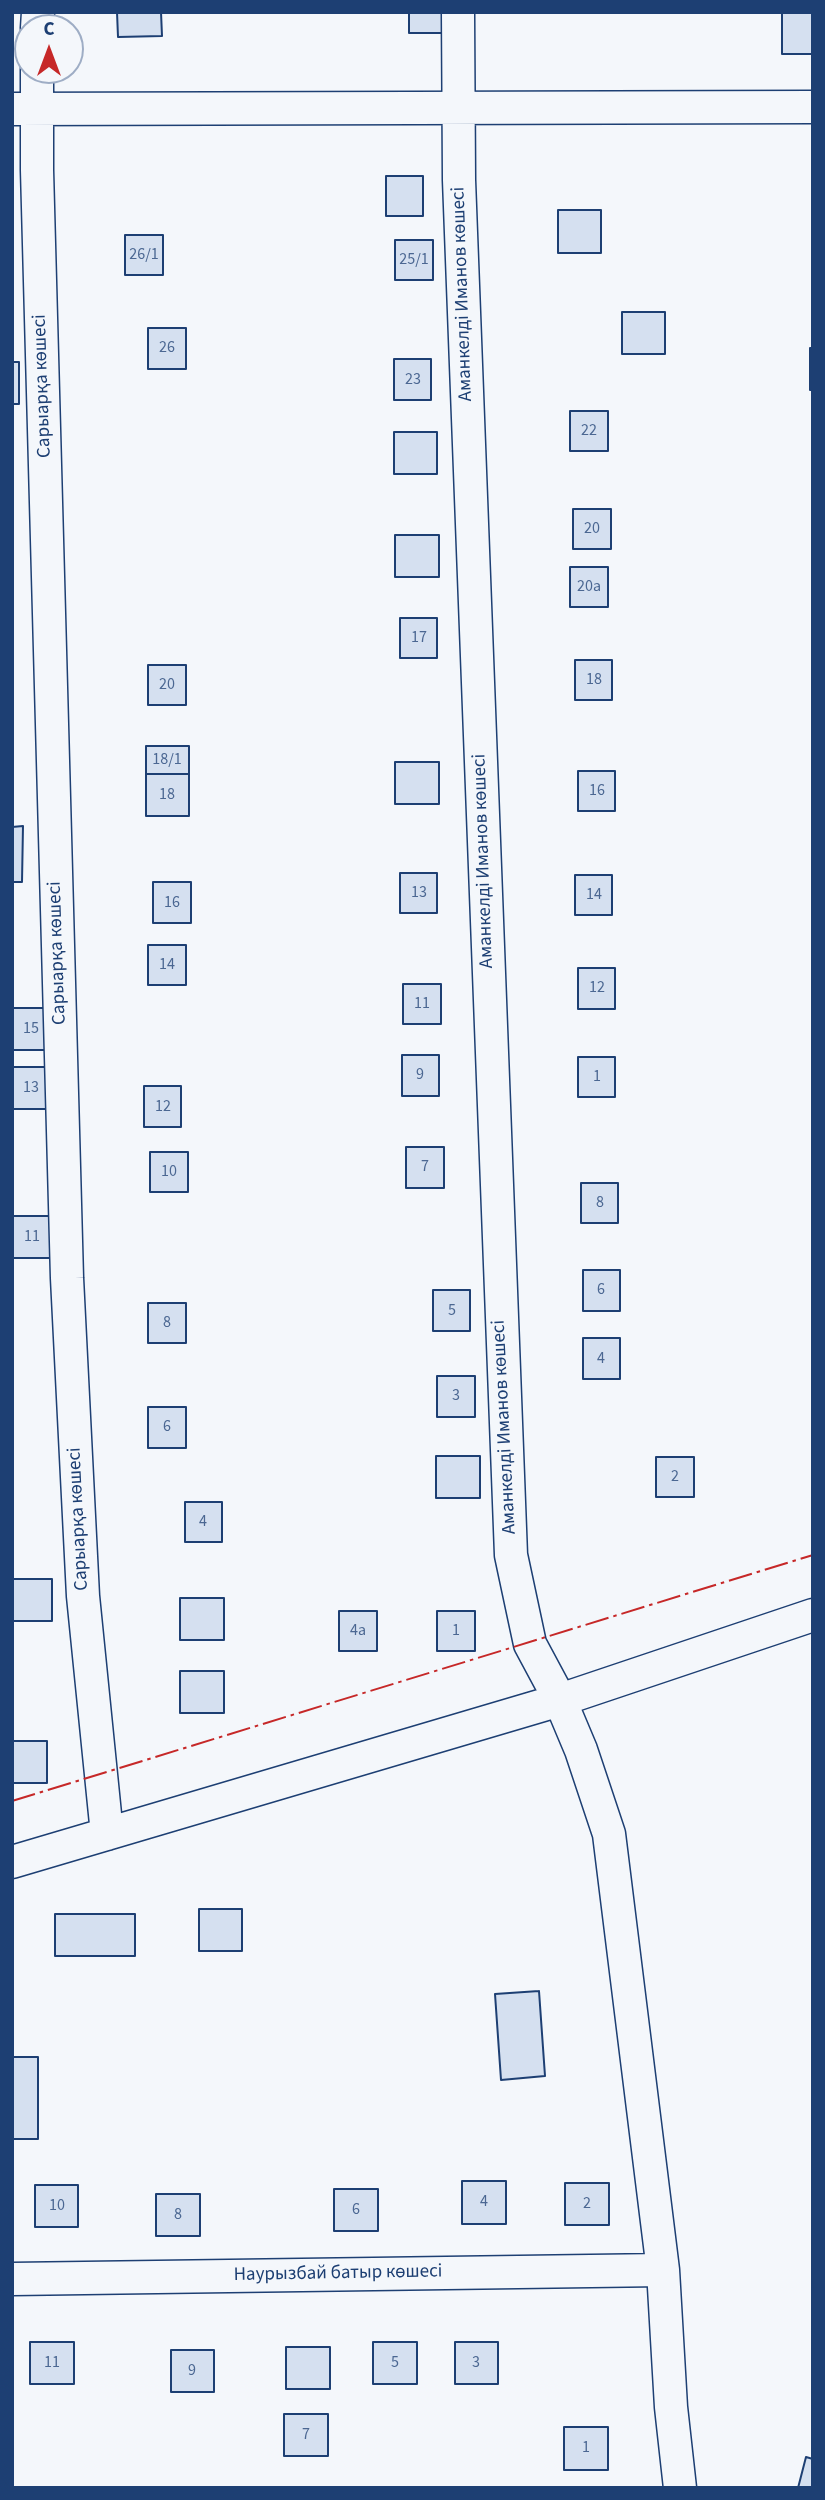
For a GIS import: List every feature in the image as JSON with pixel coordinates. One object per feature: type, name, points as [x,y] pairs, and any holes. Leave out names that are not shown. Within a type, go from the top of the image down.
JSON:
[{"type":"street","name":"Аманкелді Иманов көшесі","points":[[458,12],[462,278],[511,1555],[530,1644],[560,1700],[581,1749],[609,1834],[663,2270],[671,2407],[680,2488]]},
{"type":"street","name":"Сарыарқа көшесі","points":[[33,84],[25,109],[38,211],[67,1278],[83,1595],[107,1834]]},
{"type":"street","points":[[25,109],[813,107]]},
{"type":"street","points":[[12,1862],[560,1700],[813,1615]]},
{"type":"street","name":"Наурызбай батыр көшесі","points":[[12,2279],[663,2270]]},
{"type":"building","points":[[117,12],[161,12],[162,36],[118,37]]},
{"type":"building","points":[[409,12],[453,12],[453,33],[409,33]]},
{"type":"building","points":[[782,13],[813,13],[813,54],[782,54]]},
{"type":"building","points":[[386,176],[423,176],[423,216],[386,216]]},
{"type":"building","points":[[558,210],[601,210],[601,253],[558,253]]},
{"type":"building","points":[[125,235],[163,235],[163,275],[125,275]]},
{"type":"building","points":[[395,240],[433,240],[433,280],[395,280]]},
{"type":"building","points":[[622,312],[665,312],[665,354],[622,354]]},
{"type":"building","points":[[148,328],[186,328],[186,369],[148,369]]},
{"type":"building","points":[[810,348],[813,348],[813,390],[810,390]]},
{"type":"building","points":[[394,359],[431,359],[431,400],[394,400]]},
{"type":"building","points":[[12,362],[19,362],[19,404],[12,404]]},
{"type":"building","points":[[570,411],[608,411],[608,451],[570,451]]},
{"type":"building","points":[[394,432],[437,432],[437,474],[394,474]]},
{"type":"building","points":[[573,509],[611,509],[611,549],[573,549]]},
{"type":"building","points":[[395,535],[439,535],[439,577],[395,577]]},
{"type":"building","points":[[570,567],[608,567],[608,607],[570,607]]},
{"type":"building","points":[[400,618],[437,618],[437,658],[400,658]]},
{"type":"building","points":[[575,660],[612,660],[612,700],[575,700]]},
{"type":"building","points":[[148,665],[186,665],[186,705],[148,705]]},
{"type":"building","points":[[146,746],[189,746],[189,774],[146,774]]},
{"type":"building","points":[[395,762],[439,762],[439,804],[395,804]]},
{"type":"building","points":[[578,771],[615,771],[615,811],[578,811]]},
{"type":"building","points":[[146,774],[189,774],[189,816],[146,816]]},
{"type":"building","points":[[23,826],[22,882],[12,882],[12,827]]},
{"type":"building","points":[[400,873],[437,873],[437,913],[400,913]]},
{"type":"building","points":[[575,875],[612,875],[612,915],[575,915]]},
{"type":"building","points":[[153,882],[191,882],[191,923],[153,923]]},
{"type":"building","points":[[148,945],[186,945],[186,985],[148,985]]},
{"type":"building","points":[[578,968],[615,968],[615,1009],[578,1009]]},
{"type":"building","points":[[403,984],[441,984],[441,1024],[403,1024]]},
{"type":"building","points":[[12,1008],[50,1008],[50,1050],[12,1050]]},
{"type":"building","points":[[402,1055],[439,1055],[439,1096],[402,1096]]},
{"type":"building","points":[[578,1057],[615,1057],[615,1097],[578,1097]]},
{"type":"building","points":[[12,1067],[50,1067],[50,1109],[12,1109]]},
{"type":"building","points":[[144,1086],[181,1086],[181,1127],[144,1127]]},
{"type":"building","points":[[406,1147],[444,1147],[444,1188],[406,1188]]},
{"type":"building","points":[[150,1152],[188,1152],[188,1192],[150,1192]]},
{"type":"building","points":[[581,1183],[618,1183],[618,1223],[581,1223]]},
{"type":"building","points":[[12,1216],[52,1216],[52,1258],[12,1258]]},
{"type":"building","points":[[583,1270],[620,1270],[620,1311],[583,1311]]},
{"type":"building","points":[[433,1290],[470,1290],[470,1331],[433,1331]]},
{"type":"building","points":[[148,1303],[186,1303],[186,1343],[148,1343]]},
{"type":"building","points":[[583,1338],[620,1338],[620,1379],[583,1379]]},
{"type":"building","points":[[437,1376],[475,1376],[475,1417],[437,1417]]},
{"type":"building","points":[[148,1407],[186,1407],[186,1448],[148,1448]]},
{"type":"building","points":[[436,1456],[480,1456],[480,1498],[436,1498]]},
{"type":"building","points":[[656,1457],[694,1457],[694,1497],[656,1497]]},
{"type":"building","points":[[185,1502],[222,1502],[222,1542],[185,1542]]},
{"type":"building","points":[[12,1579],[52,1579],[52,1621],[12,1621]]},
{"type":"building","points":[[180,1598],[224,1598],[224,1640],[180,1640]]},
{"type":"building","points":[[339,1611],[377,1611],[377,1651],[339,1651]]},
{"type":"building","points":[[437,1611],[475,1611],[475,1651],[437,1651]]},
{"type":"building","points":[[180,1671],[224,1671],[224,1713],[180,1713]]},
{"type":"building","points":[[12,1741],[47,1741],[47,1783],[12,1783]]},
{"type":"building","points":[[199,1909],[242,1909],[242,1951],[199,1951]]},
{"type":"building","points":[[55,1914],[135,1914],[135,1956],[55,1956]]},
{"type":"building","points":[[539,1991],[545,2076],[501,2080],[495,1994]]},
{"type":"building","points":[[12,2057],[38,2057],[38,2139],[12,2139]]},
{"type":"building","points":[[462,2181],[506,2181],[506,2224],[462,2224]]},
{"type":"building","points":[[565,2183],[609,2183],[609,2225],[565,2225]]},
{"type":"building","points":[[35,2185],[78,2185],[78,2227],[35,2227]]},
{"type":"building","points":[[334,2189],[378,2189],[378,2231],[334,2231]]},
{"type":"building","points":[[156,2194],[200,2194],[200,2236],[156,2236]]},
{"type":"building","points":[[30,2342],[74,2342],[74,2384],[30,2384]]},
{"type":"building","points":[[373,2342],[417,2342],[417,2384],[373,2384]]},
{"type":"building","points":[[455,2342],[498,2342],[498,2384],[455,2384]]},
{"type":"building","points":[[286,2347],[330,2347],[330,2389],[286,2389]]},
{"type":"building","points":[[171,2350],[214,2350],[214,2392],[171,2392]]},
{"type":"building","points":[[284,2414],[328,2414],[328,2456],[284,2456]]},
{"type":"building","points":[[564,2427],[608,2427],[608,2470],[564,2470]]},
{"type":"building","points":[[806,2457],[813,2459],[813,2488],[798,2488]]},
{"type":"power","points":[[12,1801],[813,1555]]}]
